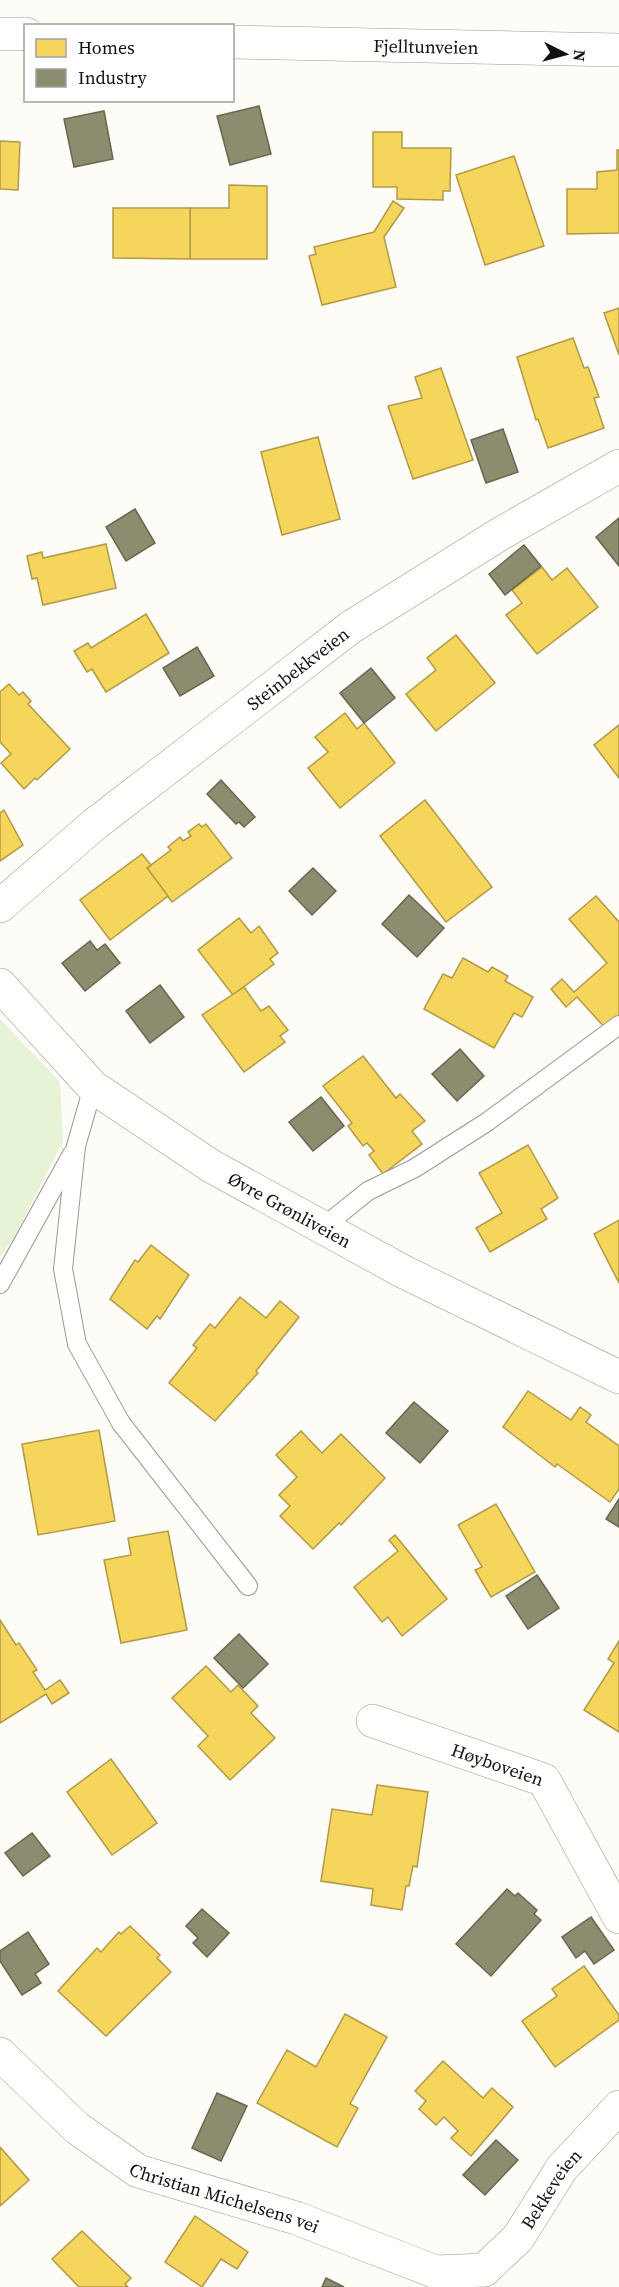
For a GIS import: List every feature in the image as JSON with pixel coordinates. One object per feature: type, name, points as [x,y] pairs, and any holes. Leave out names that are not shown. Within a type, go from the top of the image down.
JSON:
[{"type":"street","points":[[0,33],[24,34]]},
{"type":"street","name":"Fjelltunveien","points":[[234,42],[619,51]]},
{"type":"street","name":"Steinbekkveien","points":[[0,906],[95,824],[351,627],[500,534],[619,466]]},
{"type":"street","name":"Øvre Grønliveien","points":[[0,985],[93,1087],[211,1166],[402,1271],[619,1377]]},
{"type":"street","name":"Høyboveien","points":[[372,1721],[544,1780],[619,1917]]},
{"type":"street","name":"Christian Michelsens vei","points":[[0,2054],[77,2128],[138,2171],[296,2218],[436,2272],[488,2278]]},
{"type":"street","name":"Bekkeveien","points":[[488,2278],[518,2238],[562,2168],[614,2109],[619,2107]]},
{"type":"lane","points":[[322,1228],[368,1191],[415,1168],[469,1133],[619,1025]]},
{"type":"lane","points":[[93,1087],[76,1146],[63,1269],[77,1344],[121,1423],[248,1586]]},
{"type":"lane","points":[[0,1284],[76,1146]]},
{"type":"green space","points":[[0,1019],[60,1082],[63,1141],[15,1236],[0,1257]]},
{"type":"building: Homes","points":[[373,132],[402,132],[402,148],[451,148],[450,191],[443,191],[443,200],[397,199],[397,187],[373,187]]},
{"type":"building: Homes","points":[[0,141],[20,142],[18,190],[0,189]]},
{"type":"building: Homes","points":[[617,150],[619,150],[619,233],[567,234],[567,189],[597,189],[597,172],[617,170]]},
{"type":"building: Homes","points":[[514,156],[544,246],[485,265],[456,175]]},
{"type":"building: Homes","points":[[229,185],[267,186],[267,259],[190,259],[190,208],[229,208]]},
{"type":"building: Homes","points":[[393,201],[404,208],[384,237],[396,287],[322,305],[309,256],[316,254],[314,247],[374,232]]},
{"type":"building: Homes","points":[[113,208],[190,208],[190,259],[113,258]]},
{"type":"building: Homes","points":[[619,308],[619,355],[604,313]]},
{"type":"building: Homes","points":[[573,338],[584,368],[588,367],[599,397],[594,398],[604,428],[548,448],[538,419],[536,420],[517,357]]},
{"type":"building: Homes","points":[[441,368],[473,460],[413,479],[388,406],[422,398],[415,377]]},
{"type":"building: Homes","points":[[318,437],[340,519],[282,535],[261,452]]},
{"type":"building: Homes","points":[[106,544],[116,588],[43,605],[37,578],[32,579],[27,556],[42,552],[43,558]]},
{"type":"building: Homes","points":[[542,567],[552,580],[567,568],[598,607],[537,654],[506,615],[522,603],[512,590]]},
{"type":"building: Homes","points":[[146,614],[169,653],[106,692],[92,669],[87,672],[74,651],[88,643],[91,648]]},
{"type":"building: Homes","points":[[456,635],[495,683],[436,731],[406,694],[436,670],[427,658]]},
{"type":"building: Homes","points":[[9,684],[19,695],[23,692],[31,701],[28,704],[70,749],[24,789],[1,763],[11,754],[0,742],[0,692]]},
{"type":"building: Homes","points":[[345,713],[357,729],[364,723],[395,763],[340,808],[308,768],[328,752],[315,737]]},
{"type":"building: Homes","points":[[619,725],[619,778],[594,745]]},
{"type":"building: Homes","points":[[425,800],[492,887],[446,922],[380,836]]},
{"type":"building: Homes","points":[[4,810],[23,845],[0,861],[0,813]]},
{"type":"building: Homes","points":[[199,824],[202,827],[206,824],[232,858],[172,902],[147,868],[171,850],[168,847],[180,837],[183,841],[191,836],[188,832]]},
{"type":"building: Homes","points":[[142,854],[151,865],[147,868],[168,896],[110,940],[80,900]]},
{"type":"building: Homes","points":[[596,896],[619,922],[619,1020],[607,1030],[577,997],[566,1007],[551,989],[562,979],[574,992],[607,963],[569,919]]},
{"type":"building: Homes","points":[[239,918],[251,933],[259,926],[278,953],[270,959],[274,964],[233,995],[198,950]]},
{"type":"building: Homes","points":[[463,958],[488,972],[492,967],[508,976],[505,981],[533,997],[522,1017],[514,1013],[494,1048],[424,1009],[443,974],[452,978]]},
{"type":"building: Homes","points":[[244,987],[261,1011],[269,1006],[288,1030],[280,1036],[285,1042],[244,1072],[202,1015]]},
{"type":"building: Homes","points":[[363,1056],[396,1098],[400,1094],[425,1121],[412,1131],[422,1144],[383,1174],[369,1155],[374,1151],[367,1143],[363,1146],[348,1126],[352,1123],[323,1086]]},
{"type":"building: Homes","points":[[528,1145],[558,1198],[541,1209],[547,1219],[490,1252],[476,1228],[502,1213],[479,1173]]},
{"type":"building: Homes","points":[[619,1220],[619,1283],[594,1234]]},
{"type":"building: Homes","points":[[151,1245],[189,1275],[160,1319],[157,1316],[147,1329],[110,1299],[135,1260],[138,1262]]},
{"type":"building: Homes","points":[[240,1297],[266,1318],[280,1301],[299,1317],[256,1371],[258,1373],[215,1421],[169,1383],[197,1348],[193,1345],[210,1324],[215,1328]]},
{"type":"building: Homes","points":[[528,1391],[571,1420],[580,1407],[591,1415],[586,1422],[619,1446],[619,1489],[610,1502],[557,1464],[555,1467],[503,1427]]},
{"type":"building: Homes","points":[[99,1430],[115,1521],[38,1535],[22,1444]]},
{"type":"building: Homes","points":[[301,1431],[322,1453],[341,1434],[385,1478],[341,1525],[339,1523],[313,1549],[280,1516],[290,1506],[279,1495],[297,1477],[276,1455]]},
{"type":"building: Homes","points":[[496,1504],[535,1572],[491,1597],[475,1570],[482,1567],[458,1525]]},
{"type":"building: Homes","points":[[168,1531],[187,1630],[121,1643],[104,1560],[131,1555],[128,1538]]},
{"type":"building: Homes","points":[[395,1535],[447,1599],[402,1636],[388,1617],[382,1622],[354,1587],[398,1551],[389,1540]]},
{"type":"building: Homes","points":[[0,1620],[16,1645],[19,1643],[37,1670],[33,1672],[45,1690],[60,1680],[69,1693],[52,1704],[46,1694],[0,1723]]},
{"type":"building: Homes","points":[[619,1641],[619,1732],[584,1710],[614,1663],[608,1659]]},
{"type":"building: Homes","points":[[206,1666],[231,1692],[238,1685],[258,1706],[251,1713],[275,1738],[230,1780],[198,1746],[208,1736],[172,1698]]},
{"type":"building: Homes","points":[[111,1759],[157,1823],[112,1855],[67,1792]]},
{"type":"building: Homes","points":[[377,1785],[428,1792],[417,1867],[413,1866],[409,1886],[406,1886],[402,1910],[371,1905],[373,1889],[321,1881],[332,1809],[372,1815]]},
{"type":"building: Homes","points":[[130,1926],[160,1955],[157,1958],[171,1972],[106,2036],[58,1991],[97,1948],[101,1952],[119,1932],[121,1934]]},
{"type":"building: Homes","points":[[584,1966],[619,2015],[619,2020],[555,2067],[522,2021],[557,1996],[552,1989]]},
{"type":"building: Homes","points":[[345,2014],[387,2037],[350,2104],[358,2108],[337,2147],[257,2103],[287,2050],[316,2067]]},
{"type":"building: Homes","points":[[443,2061],[483,2098],[492,2088],[513,2107],[471,2156],[451,2138],[458,2131],[444,2117],[436,2125],[419,2109],[426,2101],[415,2091]]},
{"type":"building: Homes","points":[[0,2147],[29,2180],[0,2206]]},
{"type":"building: Homes","points":[[195,2216],[248,2252],[237,2269],[221,2259],[202,2287],[165,2262]]},
{"type":"building: Homes","points":[[82,2231],[131,2278],[125,2284],[128,2287],[79,2287],[52,2259]]},
{"type":"building: Industry","points":[[259,106],[271,154],[230,165],[217,116]]},
{"type":"building: Industry","points":[[104,111],[113,159],[74,167],[64,119]]},
{"type":"building: Industry","points":[[503,429],[518,472],[486,483],[471,440]]},
{"type":"building: Industry","points":[[135,509],[155,543],[126,561],[106,527]]},
{"type":"building: Industry","points":[[619,518],[619,566],[596,537]]},
{"type":"building: Industry","points":[[524,545],[541,566],[505,595],[489,574]]},
{"type":"building: Industry","points":[[197,647],[214,676],[180,696],[163,668]]},
{"type":"building: Industry","points":[[371,668],[395,698],[364,723],[340,693]]},
{"type":"building: Industry","points":[[221,780],[255,817],[244,827],[239,822],[236,824],[207,794]]},
{"type":"building: Industry","points":[[313,868],[336,891],[312,915],[289,891]]},
{"type":"building: Industry","points":[[409,895],[444,928],[417,957],[382,924]]},
{"type":"building: Industry","points":[[90,941],[97,950],[105,944],[120,963],[85,991],[62,963]]},
{"type":"building: Industry","points":[[160,985],[184,1017],[150,1043],[126,1011]]},
{"type":"building: Industry","points":[[460,1049],[484,1076],[457,1101],[432,1074]]},
{"type":"building: Industry","points":[[321,1097],[344,1126],[313,1151],[289,1122]]},
{"type":"building: Industry","points":[[414,1402],[448,1431],[420,1463],[386,1433]]},
{"type":"building: Industry","points":[[619,1499],[619,1527],[606,1519]]},
{"type":"building: Industry","points":[[537,1575],[559,1608],[528,1629],[506,1596]]},
{"type":"building: Industry","points":[[239,1634],[268,1664],[243,1688],[214,1658]]},
{"type":"building: Industry","points":[[32,1833],[50,1856],[23,1876],[5,1853]]},
{"type":"building: Industry","points":[[507,1889],[515,1896],[518,1893],[537,1910],[534,1914],[541,1920],[491,1976],[456,1944]]},
{"type":"building: Industry","points":[[202,1909],[229,1933],[207,1957],[193,1943],[198,1938],[186,1926]]},
{"type":"building: Industry","points":[[591,1917],[614,1950],[594,1964],[585,1951],[576,1958],[562,1937]]},
{"type":"building: Industry","points":[[28,1932],[49,1964],[35,1974],[41,1983],[22,1995],[0,1961],[0,1951]]},
{"type":"building: Industry","points":[[217,2093],[247,2106],[221,2161],[192,2148]]},
{"type":"building: Industry","points":[[496,2140],[518,2160],[485,2195],[463,2175]]},
{"type":"building: Industry","points":[[326,2278],[344,2287],[322,2287]]}]
